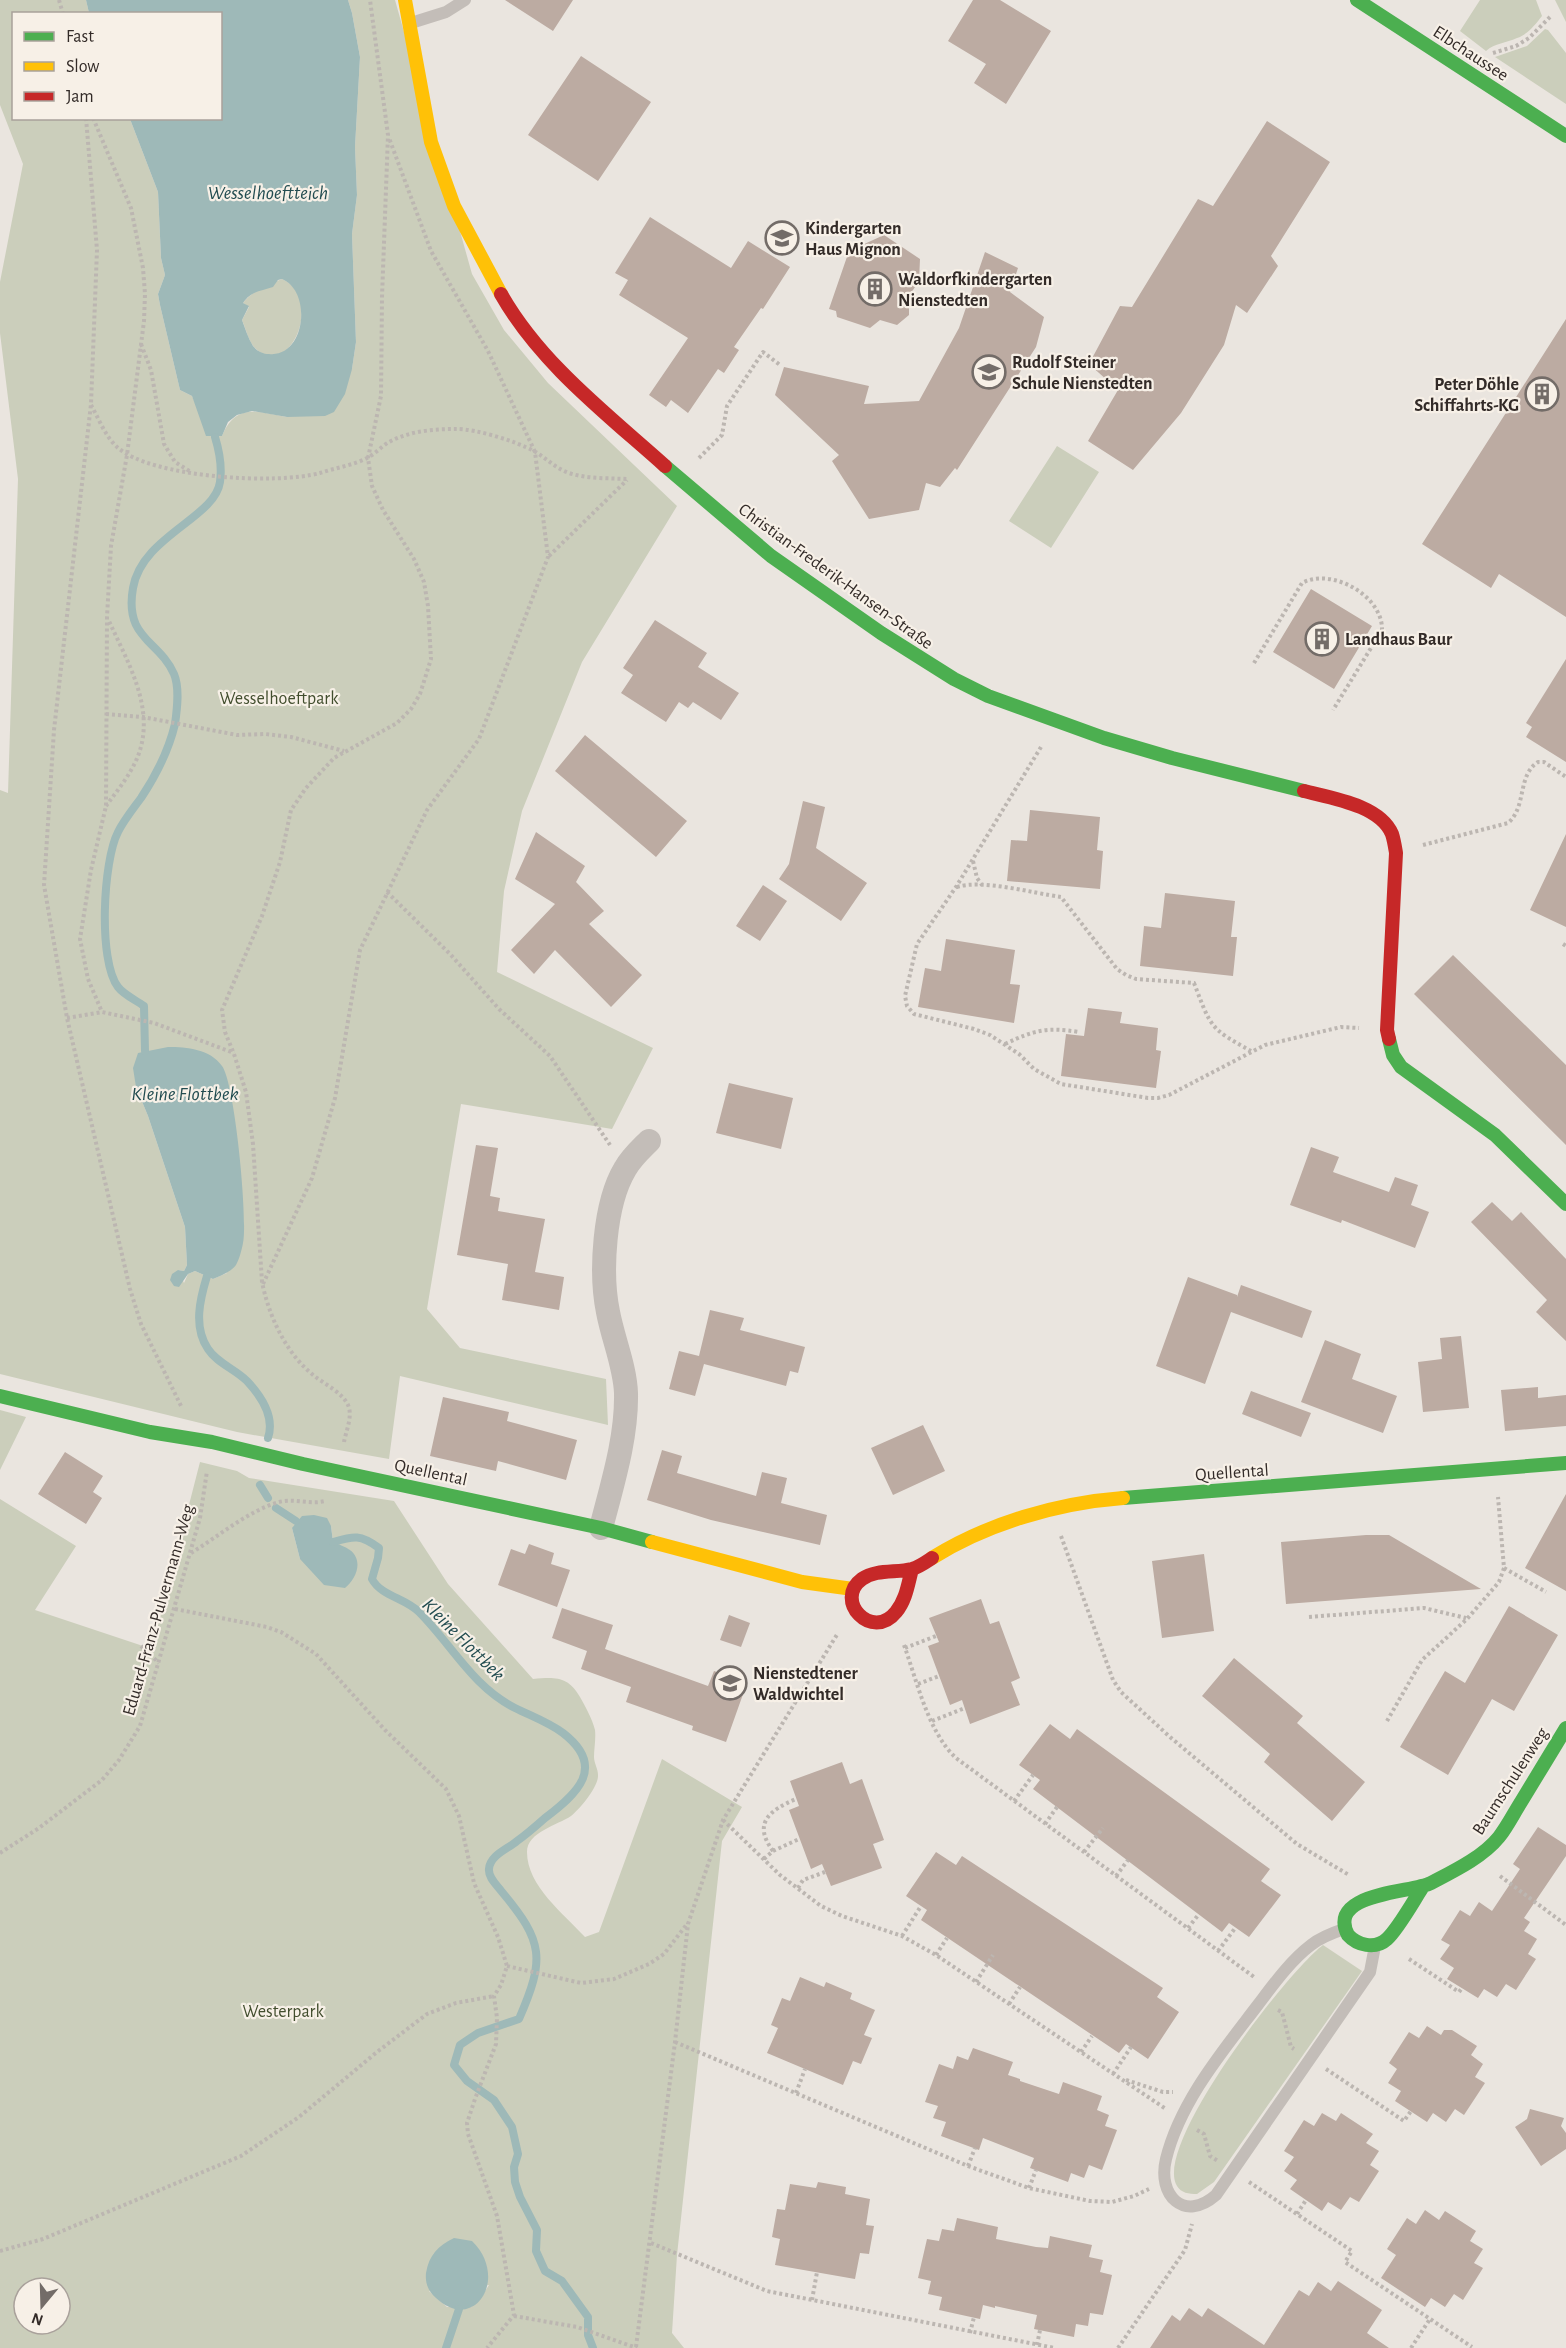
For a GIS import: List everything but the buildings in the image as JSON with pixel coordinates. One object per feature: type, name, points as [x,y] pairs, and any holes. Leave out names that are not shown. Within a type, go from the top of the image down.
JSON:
[{"type":"street","name":"Christian-Frederik-Hansen-Straße","points":[[405,0],[431,142],[454,206],[493,281],[530,336],[561,372],[679,480],[771,556],[921,660],[988,696],[1104,738],[1172,758],[1354,804],[1383,820],[1392,834],[1396,853],[1387,1030],[1393,1056],[1401,1067],[1414,1078],[1495,1135],[1566,1204]]},
{"type":"street","name":"Elbchaussee","points":[[1357,0],[1566,136]]},
{"type":"street","points":[[601,1528],[623,1436],[626,1407],[626,1389],[608,1310],[605,1282],[609,1221],[615,1193],[625,1168],[649,1140]]},
{"type":"street","name":"Quellental","points":[[0,1396],[150,1432],[212,1442],[303,1464],[601,1528],[802,1582],[854,1589],[863,1578],[879,1573],[912,1569],[940,1553],[1014,1521],[1051,1509],[1085,1502],[1124,1497],[1264,1489],[1566,1463]]},
{"type":"street","points":[[854,1589],[851,1598],[858,1616],[865,1621],[885,1622],[901,1605],[912,1569]]},
{"type":"street","name":"Baumschulenweg","points":[[1345,1929],[1346,1917],[1358,1904],[1383,1892],[1422,1888],[1475,1858],[1499,1837],[1566,1728]]},
{"type":"street","name":"Baumschulenweg","points":[[1375,1946],[1388,1939],[1422,1888]]},
{"type":"street","points":[[1345,1929],[1356,1941],[1375,1946]]},
{"type":"lane","points":[[410,24],[446,12],[465,0]]},
{"type":"lane","points":[[1345,1929],[1323,1936],[1298,1956],[1206,2075],[1180,2120],[1165,2161],[1164,2181],[1170,2197],[1178,2203],[1198,2206],[1207,2203],[1216,2195],[1370,1972],[1375,1946]]},
{"type":"path","points":[[343,1446],[350,1416],[349,1407],[344,1398],[311,1374],[290,1348],[273,1322],[262,1284],[253,1144],[246,1092],[224,1026],[222,1010],[262,916],[280,862],[291,810],[324,768],[345,751],[397,723],[411,709],[420,694],[431,659],[428,606],[424,582],[414,559],[383,510],[372,486],[368,458],[381,396],[388,135],[370,0]]},
{"type":"path","points":[[1474,77],[1488,56],[1498,50],[1516,46],[1529,38],[1551,16]]},
{"type":"path","points":[[86,120],[97,250],[91,404],[55,719],[44,885],[67,1018],[133,1298],[141,1324],[185,1416]]},
{"type":"path","points":[[94,120],[132,208],[143,268],[145,294],[127,455],[111,546],[104,747],[106,806],[91,870],[80,939],[88,979],[102,1012]]},
{"type":"path","points":[[388,135],[430,251],[488,351],[535,452],[548,557]]},
{"type":"path","points":[[141,344],[151,370],[164,444],[176,462],[194,474]]},
{"type":"path","points":[[702,456],[723,435],[727,406],[763,352],[780,365]]},
{"type":"path","points":[[91,404],[107,437],[127,455],[173,471],[194,474],[302,477],[368,458],[392,440],[414,433],[459,429],[491,436],[535,452],[567,472],[582,476],[627,479]]},
{"type":"path","points":[[262,1284],[312,1178],[334,1098],[360,950],[387,892],[427,810],[479,740],[548,557],[627,479],[657,460]]},
{"type":"path","points":[[1254,663],[1302,583],[1312,578],[1328,577],[1347,585],[1378,608],[1382,618],[1382,630],[1333,710]]},
{"type":"path","points":[[106,806],[138,756],[143,735],[139,688],[107,618]]},
{"type":"path","points":[[106,714],[143,717],[237,735],[265,734],[291,737],[345,751]]},
{"type":"path","points":[[1044,742],[957,887],[917,944],[905,996],[907,1006],[914,1014],[974,1029],[1005,1044],[1034,1069],[1061,1084],[1148,1098],[1169,1095],[1252,1052],[1283,1040],[1341,1027],[1369,1029]]},
{"type":"path","points":[[1426,844],[1508,823],[1515,817],[1520,807],[1527,773],[1538,762],[1544,762],[1566,777]]},
{"type":"path","points":[[973,859],[977,878],[982,885]]},
{"type":"path","points":[[957,887],[967,884],[982,885],[1061,897],[1117,969],[1137,979],[1194,983],[1209,1022],[1215,1030],[1252,1052]]},
{"type":"path","points":[[387,892],[450,954],[499,1009],[550,1056],[625,1168]]},
{"type":"path","points":[[67,1018],[102,1012],[154,1023],[234,1054]]},
{"type":"path","points":[[1005,1044],[1040,1029],[1056,1028],[1079,1032]]},
{"type":"path","name":"Eduard-Franz-Pulvermann-Weg","points":[[0,1853],[39,1828],[102,1780],[119,1760],[140,1726],[200,1518],[207,1467]]},
{"type":"path","points":[[1387,1721],[1422,1660],[1467,1619],[1499,1582],[1504,1568],[1498,1493]]},
{"type":"path","points":[[190,1553],[260,1511],[281,1502],[318,1503],[326,1500]]},
{"type":"path","points":[[1059,1529],[1113,1680],[1121,1692],[1170,1737],[1297,1844],[1351,1876],[1366,1900]]},
{"type":"path","points":[[1504,1568],[1546,1592]]},
{"type":"path","points":[[1309,1617],[1424,1608],[1467,1619]]},
{"type":"path","points":[[175,1609],[267,1627],[280,1632],[316,1654],[378,1723],[446,1789],[459,1816],[474,1883],[498,1937],[507,1966],[501,1985],[494,1996],[497,2018],[496,2044],[467,2123],[468,2134],[496,2216],[514,2316]]},
{"type":"path","points":[[514,2316],[577,2327],[637,2347],[688,1924],[723,1820],[841,1628]]},
{"type":"path","points":[[905,1648],[936,1636]]},
{"type":"path","points":[[902,1640],[944,1747],[1218,1951],[1267,1994],[1281,2012],[1292,2047],[1404,2121],[1411,2111]]},
{"type":"path","points":[[141,1646],[159,1663]]},
{"type":"path","points":[[918,1684],[939,1676]]},
{"type":"path","points":[[932,1721],[965,1708]]},
{"type":"path","points":[[1014,1801],[1033,1775]]},
{"type":"path","points":[[773,1851],[765,1840],[763,1832],[768,1817],[775,1808],[796,1799]]},
{"type":"path","points":[[1045,1824],[1057,1807]]},
{"type":"path","points":[[723,1820],[763,1859],[831,1912],[902,1936],[936,1955],[1204,2134],[1210,2156],[1352,2251],[1345,2262],[1472,2347]]},
{"type":"path","points":[[1084,1852],[1103,1828]]},
{"type":"path","points":[[763,1859],[773,1851],[799,1839]]},
{"type":"path","points":[[1475,1858],[1566,1925]]},
{"type":"path","points":[[1116,1876],[1128,1860]]},
{"type":"path","points":[[798,1888],[803,1880],[825,1872]]},
{"type":"path","points":[[902,1936],[921,1906]]},
{"type":"path","points":[[1188,1928],[1198,1914]]},
{"type":"path","points":[[507,1966],[580,1983],[614,1979],[649,1964],[664,1954],[688,1924]]},
{"type":"path","points":[[1218,1951],[1236,1927]]},
{"type":"path","points":[[936,1955],[947,1938]]},
{"type":"path","points":[[1388,1939],[1401,1954],[1459,1992],[1462,1988]]},
{"type":"path","points":[[976,1982],[993,1955]]},
{"type":"path","points":[[1009,2004],[1020,1987]]},
{"type":"path","points":[[0,2251],[7,2251],[43,2239],[241,2156],[299,2118],[377,2052],[427,2014],[456,2003],[494,1996]]},
{"type":"path","points":[[1081,2052],[1092,2036]]},
{"type":"path","points":[[675,2042],[968,2166],[1029,2188],[1090,2201],[1112,2202],[1134,2196],[1164,2181]]},
{"type":"path","points":[[1113,2074],[1131,2048]]},
{"type":"path","points":[[796,2093],[805,2069]]},
{"type":"path","points":[[1120,2078],[1163,2092],[1175,2092],[1206,2075]]},
{"type":"path","points":[[968,2166],[975,2148]]},
{"type":"path","points":[[1029,2188],[1036,2170]]},
{"type":"path","points":[[1297,2214],[1306,2200]]},
{"type":"path","points":[[1118,2348],[1185,2250],[1198,2206]]},
{"type":"path","points":[[651,2243],[767,2291],[1055,2348]]},
{"type":"path","points":[[812,2300],[817,2272]]},
{"type":"path","points":[[1405,2302],[1409,2297]]},
{"type":"path","points":[[487,2348],[514,2316]]},
{"type":"path","points":[[970,2333],[974,2317]]},
{"type":"path","points":[[1411,2348],[1430,2319]]},
{"type":"path","points":[[1037,2345],[1040,2330]]},
{"type":"green space","name":"Wesselhoeftpark","points":[[0,0],[86,0],[89,12],[12,12],[12,120],[130,120],[158,192],[161,258],[165,275],[158,294],[180,390],[192,396],[198,409],[222,436],[234,418],[241,414],[257,412],[287,417],[352,369],[356,342],[352,234],[357,195],[355,147],[360,57],[348,0],[395,0],[472,274],[504,330],[548,383],[677,506],[582,662],[522,811],[504,891],[497,972],[653,1048],[612,1129],[461,1104],[427,1309],[460,1348],[606,1379],[608,1425],[400,1376],[389,1459],[237,1432],[0,1374],[0,790],[8,793],[18,479],[0,333],[0,282],[23,164],[0,105]],"holes":[[[136,1087],[227,1273],[213,1279],[195,1271],[188,1274],[184,1283],[178,1270],[184,1271],[187,1265],[185,1227]]]},
{"type":"green space","points":[[1480,0],[1536,0],[1542,16],[1525,34],[1486,51],[1460,31]]},
{"type":"green space","points":[[1555,0],[1566,0],[1566,22]]},
{"type":"green space","points":[[1545,29],[1566,53],[1566,104],[1495,57],[1527,46]]},
{"type":"green space","points":[[282,279],[294,288],[301,302],[301,317],[298,332],[291,345],[281,354],[269,356],[256,349],[250,340],[242,320],[249,307],[243,303],[250,295]]},
{"type":"green space","points":[[1057,446],[1099,472],[1051,548],[1009,521]]},
{"type":"green space","points":[[0,1410],[26,1417],[0,1470]]},
{"type":"green space","name":"Westerpark","points":[[200,1462],[237,1471],[249,1478],[394,1501],[448,1584],[533,1679],[554,1678],[571,1685],[590,1717],[595,1730],[594,1757],[598,1775],[595,1785],[584,1803],[571,1816],[537,1834],[528,1845],[527,1852],[533,1876],[540,1888],[585,1937],[599,1932],[662,1759],[742,1807],[722,1841],[677,2255],[672,2333],[684,2348],[0,2348],[0,1499],[76,1546],[35,1610],[152,1649]],"holes":[[[331,1526],[333,1542],[351,1551],[300,1559],[292,1528]],[[489,2285],[480,2299],[471,2307],[447,2307],[429,2291]]]},
{"type":"green space","points":[[1323,1945],[1362,1971],[1214,2182],[1197,2194],[1183,2192],[1177,2186],[1175,2165],[1184,2135],[1203,2099],[1255,2022],[1282,1988]]},
{"type":"water","name":"Wesselhoeftteich","points":[[86,0],[348,0],[360,57],[355,147],[357,195],[352,234],[356,342],[345,394],[334,412],[325,416],[287,417],[252,411],[237,415],[228,422],[222,436],[206,436],[192,396],[180,390],[160,305],[158,294],[165,275],[161,258],[158,192],[130,120],[222,120],[222,12],[89,12]],"holes":[[[282,279],[292,286],[298,297],[301,323],[291,346],[281,352],[269,354],[260,352],[251,343],[242,320],[249,306],[243,303],[253,294],[273,287],[278,280]]]},
{"type":"water","name":"Kleine Flottbek","points":[[168,1047],[205,1053],[222,1066],[227,1078],[236,1123],[244,1208],[243,1243],[236,1265],[228,1272],[213,1279],[195,1271],[188,1274],[179,1287],[174,1286],[170,1280],[172,1274],[178,1270],[184,1271],[187,1265],[185,1227],[136,1087],[133,1068],[138,1053]]},
{"type":"water","points":[[314,1515],[327,1518],[331,1526],[333,1542],[350,1550],[357,1559],[355,1575],[345,1588],[324,1585],[300,1559],[292,1528],[302,1516]]},
{"type":"water","points":[[454,2238],[472,2241],[483,2256],[488,2271],[487,2285],[482,2297],[474,2306],[463,2309],[450,2307],[436,2298],[429,2290],[426,2280],[427,2267],[432,2256],[443,2244]]},
{"type":"waterway","name":"Kleine Flottbek","points":[[145,1051],[144,1006],[118,987],[107,956],[106,887],[113,846],[118,832],[151,781],[169,743],[175,724],[177,692],[176,680],[168,663],[138,629],[132,605],[133,588],[139,570],[150,555],[163,541],[193,518],[215,495],[221,471],[215,437]]},
{"type":"waterway","name":"Kleine Flottbek","points":[[207,1276],[199,1313],[203,1340],[212,1354],[247,1381],[258,1394],[266,1408],[270,1422],[268,1438]]},
{"type":"waterway","name":"Kleine Flottbek","points":[[260,1485],[268,1498]]},
{"type":"waterway","name":"Kleine Flottbek","points":[[276,1508],[296,1521]]},
{"type":"waterway","name":"Kleine Flottbek","points":[[333,1542],[346,1538],[362,1538],[379,1548],[372,1579],[376,1585],[419,1612],[474,1677],[500,1699],[563,1733],[576,1745],[583,1757],[585,1769],[576,1790],[531,1830],[496,1856],[490,1864],[491,1878],[516,1909],[533,1938],[536,1966],[519,2019],[478,2033],[460,2045],[454,2065],[467,2081],[494,2100],[512,2127],[518,2154],[514,2167],[515,2182],[537,2230],[536,2251],[545,2271],[562,2281],[588,2317],[588,2335],[593,2348]]},
{"type":"waterway","points":[[446,2348],[459,2309]]},
{"type":"traffic: fast","points":[[1357,0],[1566,136]]},
{"type":"traffic: fast","points":[[665,466],[771,556],[881,633],[954,679],[988,696],[1104,738],[1172,758],[1304,791]]},
{"type":"traffic: fast","points":[[1389,1039],[1393,1055],[1401,1067],[1495,1135],[1566,1204]]},
{"type":"traffic: fast","points":[[0,1396],[150,1432],[212,1442],[303,1464],[601,1528],[652,1542]]},
{"type":"traffic: fast","points":[[1123,1498],[1566,1463]]},
{"type":"traffic: fast","points":[[1422,1888],[1387,1939],[1377,1944],[1366,1945],[1348,1935],[1344,1921],[1349,1910],[1360,1902],[1431,1883],[1485,1851],[1505,1829],[1566,1728]]},
{"type":"traffic: slow","points":[[405,0],[431,142],[454,206],[501,294]]},
{"type":"traffic: slow","points":[[932,1558],[976,1535],[1024,1517],[1074,1505],[1123,1498]]},
{"type":"traffic: slow","points":[[652,1542],[802,1582],[853,1589]]},
{"type":"traffic: jam","points":[[501,294],[535,343],[555,365],[598,407],[665,466]]},
{"type":"traffic: jam","points":[[1304,791],[1366,809],[1386,824],[1392,834],[1396,853],[1387,1030],[1389,1039]]},
{"type":"traffic: jam","points":[[912,1569],[904,1597],[896,1612],[886,1620],[876,1622],[859,1615],[852,1597],[854,1588],[862,1579],[880,1572],[912,1569],[932,1558]]},
{"type":"place","name":"Kindergarten Haus Mignon","points":[[782,238]]},
{"type":"place","name":"Waldorfkindergarten Nienstedten","points":[[875,289]]},
{"type":"place","name":"Rudolf Steiner Schule Nienstedten","points":[[989,372]]},
{"type":"place","name":"Peter Döhle Schiffahrts-KG","points":[[1542,394]]},
{"type":"place","name":"Landhaus Baur","points":[[1322,639]]},
{"type":"place","name":"Nienstedtener Waldwichtel","points":[[730,1683]]}]
